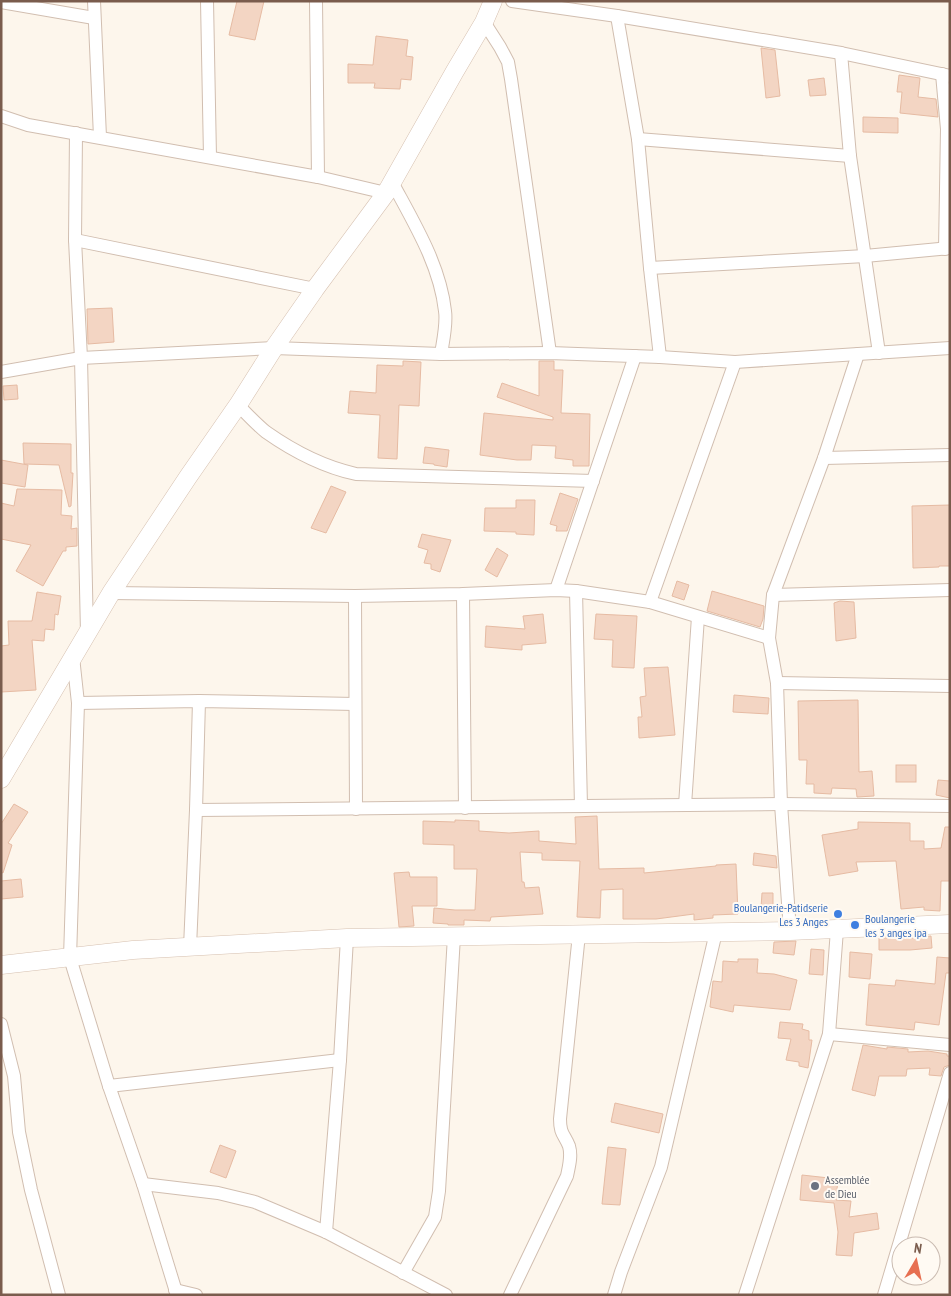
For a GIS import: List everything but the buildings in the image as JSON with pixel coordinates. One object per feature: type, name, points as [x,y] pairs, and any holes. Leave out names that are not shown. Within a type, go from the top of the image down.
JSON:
[{"type":"main road","points":[[1,779],[111,592],[238,405],[274,348],[389,188],[454,71],[484,22],[493,1]]},
{"type":"main road","points":[[1,965],[133,950],[347,938],[837,930],[950,924]]},
{"type":"street","points":[[94,1],[100,137]]},
{"type":"street","points":[[207,1],[210,157]]},
{"type":"street","points":[[316,1],[318,177]]},
{"type":"street","points":[[512,1],[617,16],[841,53],[946,75],[947,249],[865,256],[650,268]]},
{"type":"street","points":[[1,2],[94,18]]},
{"type":"street","points":[[617,16],[638,138],[660,357]]},
{"type":"street","points":[[484,22],[508,62],[550,353]]},
{"type":"street","points":[[841,53],[850,156],[879,353]]},
{"type":"street","points":[[1,116],[28,125],[389,188],[427,249],[440,284],[446,313],[441,354]]},
{"type":"street","points":[[76,132],[75,240],[81,358],[87,633]]},
{"type":"street","points":[[638,138],[850,156]]},
{"type":"street","points":[[75,240],[315,289]]},
{"type":"street","points":[[1,372],[81,358],[274,348],[441,354],[550,353],[735,362],[950,348]]},
{"type":"street","points":[[790,931],[781,804],[777,683],[769,638],[773,595],[824,458],[858,354]]},
{"type":"street","points":[[556,590],[635,356]]},
{"type":"street","points":[[650,602],[735,362]]},
{"type":"street","points":[[238,405],[265,431],[292,448],[324,465],[356,474],[594,481]]},
{"type":"street","points":[[824,458],[950,455]]},
{"type":"street","points":[[576,590],[581,806]]},
{"type":"street","points":[[111,592],[355,596],[576,590],[650,602],[769,638]]},
{"type":"street","points":[[773,595],[950,590]]},
{"type":"street","points":[[463,594],[465,808]]},
{"type":"street","points":[[355,596],[356,808]]},
{"type":"street","points":[[686,805],[698,617]]},
{"type":"street","points":[[73,657],[78,703],[70,958],[109,1086],[143,1184],[176,1292],[196,1295]]},
{"type":"street","points":[[777,683],[950,686]]},
{"type":"street","points":[[78,703],[198,701],[355,704]]},
{"type":"street","points":[[190,947],[196,810],[198,701]]},
{"type":"street","points":[[196,810],[781,804],[950,806]]},
{"type":"street","points":[[745,1295],[829,1034],[837,930]]},
{"type":"street","points":[[614,1295],[661,1167],[716,932]]},
{"type":"street","points":[[510,1295],[567,1176],[571,1158],[569,1146],[560,1128],[560,1119],[579,934]]},
{"type":"street","points":[[403,1273],[435,1217],[439,1191],[454,936]]},
{"type":"street","points":[[326,1232],[340,1060],[347,938]]},
{"type":"street","points":[[1,1024],[14,1076],[19,1132],[31,1190],[59,1295]]},
{"type":"street","points":[[829,1034],[950,1045]]},
{"type":"street","points":[[109,1086],[340,1060]]},
{"type":"street","points":[[884,1295],[950,1073]]},
{"type":"street","points":[[143,1184],[218,1193],[255,1202],[326,1232],[446,1295]]},
{"type":"place","name":"Boulangerie-Patidserie Les 3 Anges","points":[[838,914]]},
{"type":"place","name":"Boulangerie les 3 anges ipa","points":[[855,925]]},
{"type":"place","name":"Assemblée de Dieu","points":[[815,1186]]}]
